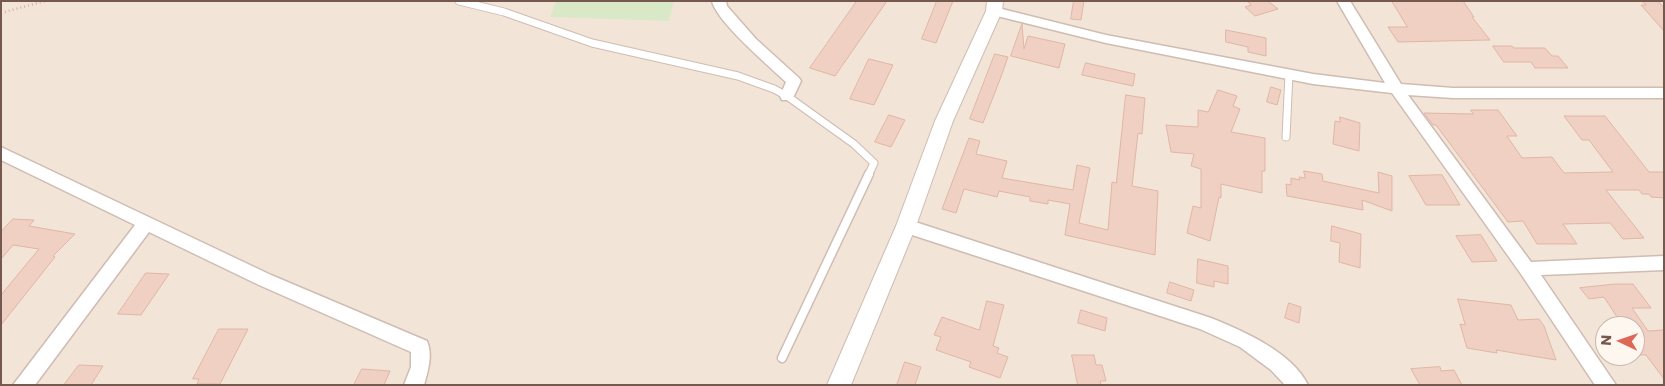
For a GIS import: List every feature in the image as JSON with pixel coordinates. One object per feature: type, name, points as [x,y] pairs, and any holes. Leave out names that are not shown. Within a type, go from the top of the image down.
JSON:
[{"type":"street","points":[[719,1],[720,7],[751,42],[794,81],[787,96]]},
{"type":"street","points":[[1343,1],[1397,90],[1527,269],[1606,385]]},
{"type":"street","points":[[839,385],[906,226],[944,121],[994,6],[1106,40],[1289,74],[1397,90],[1482,93],[1664,93]]},
{"type":"street","points":[[1,153],[265,280],[420,347],[420,367],[414,385]]},
{"type":"street","points":[[23,385],[147,222]]},
{"type":"street","points":[[906,226],[1205,324],[1247,341],[1278,364],[1298,385]]},
{"type":"street","points":[[1527,269],[1664,263]]},
{"type":"lane","points":[[459,1],[504,12],[592,44],[738,76],[787,96],[854,144],[874,162],[782,358]]},
{"type":"lane","points":[[1286,137],[1289,74]]},
{"type":"path","points":[[1,13],[45,1]]},
{"type":"shaded area","points":[[1,1],[1664,1],[1664,385],[1,385]]},
{"type":"green space","points":[[556,1],[674,1],[669,21],[550,17]]},
{"type":"building","points":[[857,1],[887,1],[835,76],[810,68]]},
{"type":"building","points":[[937,1],[953,1],[936,43],[922,39]]},
{"type":"building","points":[[1074,1],[1084,1],[1081,20],[1071,19]]},
{"type":"building","points":[[1247,1],[1268,1],[1278,9],[1255,16],[1245,7],[1251,5]]},
{"type":"building","points":[[1392,1],[1463,1],[1474,17],[1472,17],[1490,40],[1398,42],[1388,27],[1407,27]]},
{"type":"building","points":[[1642,1],[1658,1],[1664,8],[1664,31],[1641,5],[1646,5]]},
{"type":"building","points":[[1022,24],[1024,49],[1028,36],[1065,44],[1059,68],[1011,56]]},
{"type":"building","points":[[1226,30],[1266,38],[1266,56],[1248,52],[1248,47],[1226,42]]},
{"type":"building","points":[[1493,46],[1545,48],[1552,56],[1558,56],[1568,68],[1535,68],[1531,62],[1504,62]]},
{"type":"building","points":[[995,54],[1008,57],[983,123],[970,119]]},
{"type":"building","points":[[869,59],[893,65],[874,105],[850,99]]},
{"type":"building","points":[[1086,63],[1135,74],[1133,86],[1082,75]]},
{"type":"building","points":[[1271,87],[1281,90],[1277,105],[1267,102]]},
{"type":"building","points":[[1218,90],[1237,96],[1233,106],[1240,109],[1231,132],[1265,138],[1265,171],[1262,171],[1262,193],[1221,184],[1221,198],[1219,197],[1210,241],[1187,233],[1193,206],[1201,208],[1201,169],[1191,166],[1194,154],[1171,152],[1166,125],[1198,127],[1198,110],[1208,112]]},
{"type":"building","points":[[1126,95],[1145,98],[1142,134],[1138,133],[1132,186],[1158,191],[1155,255],[1065,235],[1070,204],[1048,200],[1048,204],[1030,201],[1030,197],[999,191],[997,197],[964,189],[956,213],[942,209],[969,138],[980,141],[976,154],[1007,161],[1002,178],[1073,190],[1077,165],[1090,168],[1079,223],[1108,230],[1112,182],[1116,183]]},
{"type":"building","points":[[1471,110],[1498,110],[1517,136],[1507,136],[1522,158],[1552,157],[1564,173],[1613,172],[1589,140],[1582,140],[1564,116],[1605,116],[1649,172],[1664,172],[1664,198],[1651,197],[1649,194],[1642,194],[1639,190],[1606,190],[1644,238],[1623,239],[1610,223],[1563,224],[1577,244],[1537,244],[1523,221],[1508,222],[1436,125],[1433,125],[1424,113],[1473,114]]},
{"type":"building","points":[[889,115],[905,120],[891,147],[875,142]]},
{"type":"building","points":[[1340,117],[1360,123],[1359,151],[1333,144],[1335,121],[1340,122]]},
{"type":"building","points":[[1304,171],[1322,174],[1323,181],[1379,193],[1378,172],[1392,176],[1392,211],[1362,200],[1363,210],[1287,196],[1286,184],[1291,185],[1291,178],[1300,180],[1299,177],[1305,178]]},
{"type":"building","points":[[1442,175],[1460,205],[1426,205],[1409,176]]},
{"type":"building","points":[[13,219],[34,220],[29,226],[75,234],[53,256],[55,257],[1,325],[1,295],[39,249],[13,245],[1,259],[1,232]]},
{"type":"building","points":[[1332,226],[1361,234],[1360,268],[1339,262],[1340,243],[1331,241]]},
{"type":"building","points":[[1481,235],[1497,261],[1472,262],[1456,236]]},
{"type":"building","points":[[1198,259],[1228,266],[1228,284],[1214,281],[1214,287],[1197,283]]},
{"type":"building","points":[[146,273],[169,274],[141,315],[118,314]]},
{"type":"building","points":[[1170,282],[1194,290],[1191,301],[1167,293]]},
{"type":"building","points":[[1633,284],[1651,308],[1632,308],[1638,316],[1616,316],[1604,297],[1589,299],[1580,288]]},
{"type":"building","points":[[1458,299],[1511,305],[1518,320],[1539,319],[1544,326],[1556,360],[1496,350],[1497,353],[1467,348],[1460,324],[1465,325]]},
{"type":"building","points":[[987,301],[1004,305],[993,346],[999,348],[997,353],[1008,357],[1000,378],[969,367],[971,362],[936,350],[941,337],[934,335],[942,317],[979,330]]},
{"type":"building","points":[[1289,303],[1301,307],[1299,323],[1285,318]]},
{"type":"building","points":[[1081,310],[1107,318],[1105,331],[1078,323]]},
{"type":"building","points":[[1645,327],[1648,331],[1664,330],[1664,379],[1646,355]]},
{"type":"building","points":[[219,329],[248,329],[220,384],[197,384],[199,379],[193,379]]},
{"type":"building","points":[[1072,355],[1094,355],[1096,365],[1102,365],[1106,381],[1100,381],[1101,385],[1078,385]]},
{"type":"building","points":[[905,362],[921,367],[915,385],[897,385]]},
{"type":"building","points":[[79,365],[103,366],[91,385],[64,385]]},
{"type":"building","points":[[1440,367],[1441,371],[1454,370],[1462,385],[1420,385],[1411,369]]},
{"type":"building","points":[[362,369],[390,371],[384,385],[354,385]]}]
